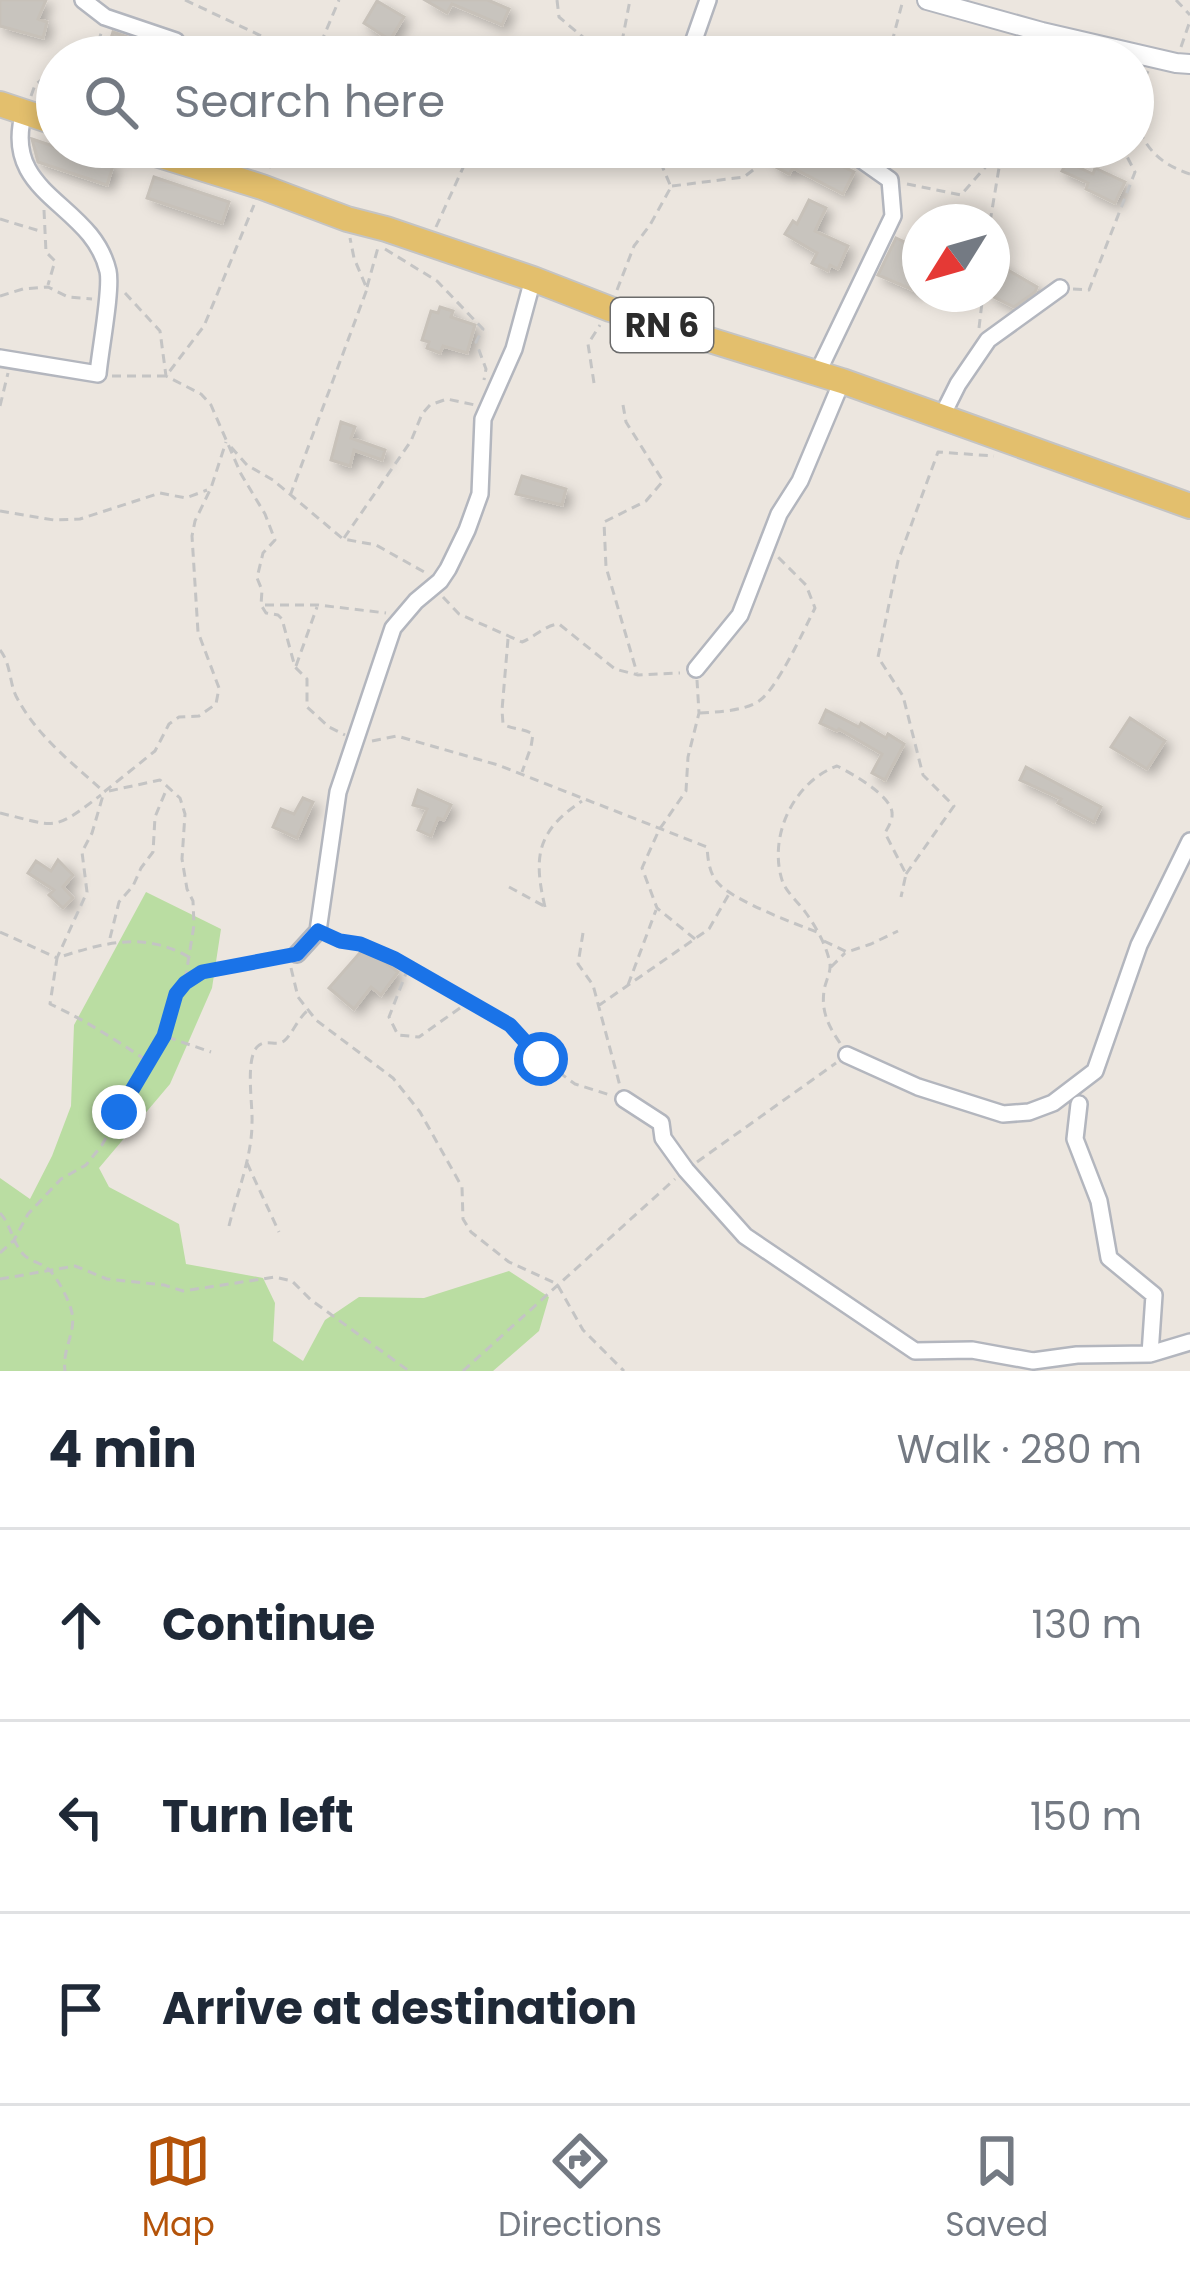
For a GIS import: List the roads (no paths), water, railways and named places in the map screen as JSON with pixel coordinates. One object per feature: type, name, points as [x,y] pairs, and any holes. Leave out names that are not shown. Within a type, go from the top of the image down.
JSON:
[{"type":"main road","name":"RN 6","points":[[201,168],[347,219],[376,237],[428,245],[610,309],[830,377],[1190,506]]},
{"type":"street","points":[[83,0],[105,17],[161,36]]},
{"type":"street","points":[[695,36],[708,0]]},
{"type":"street","points":[[927,0],[1059,36]]},
{"type":"street","points":[[6,359],[98,374],[109,273],[82,230],[22,188],[7,164],[8,112]]},
{"type":"street","points":[[696,669],[740,615],[784,503],[800,481],[830,377],[893,216],[890,180],[872,168]]},
{"type":"street","points":[[297,954],[318,931],[338,792],[393,628],[436,584],[467,530],[480,494],[483,419],[514,349],[533,279]]},
{"type":"street","points":[[940,418],[988,340],[1060,288]]},
{"type":"street","points":[[847,1055],[918,1088],[1003,1114],[1029,1112],[1053,1103],[1095,1071],[1139,945],[1190,841]]},
{"type":"street","points":[[624,1099],[661,1123],[663,1138],[686,1170],[745,1236],[915,1351],[972,1349],[1033,1360],[1077,1354],[1150,1354],[1190,1342]]},
{"type":"street","points":[[1079,1104],[1075,1139],[1099,1201],[1109,1258],[1154,1295],[1150,1354]]}]
